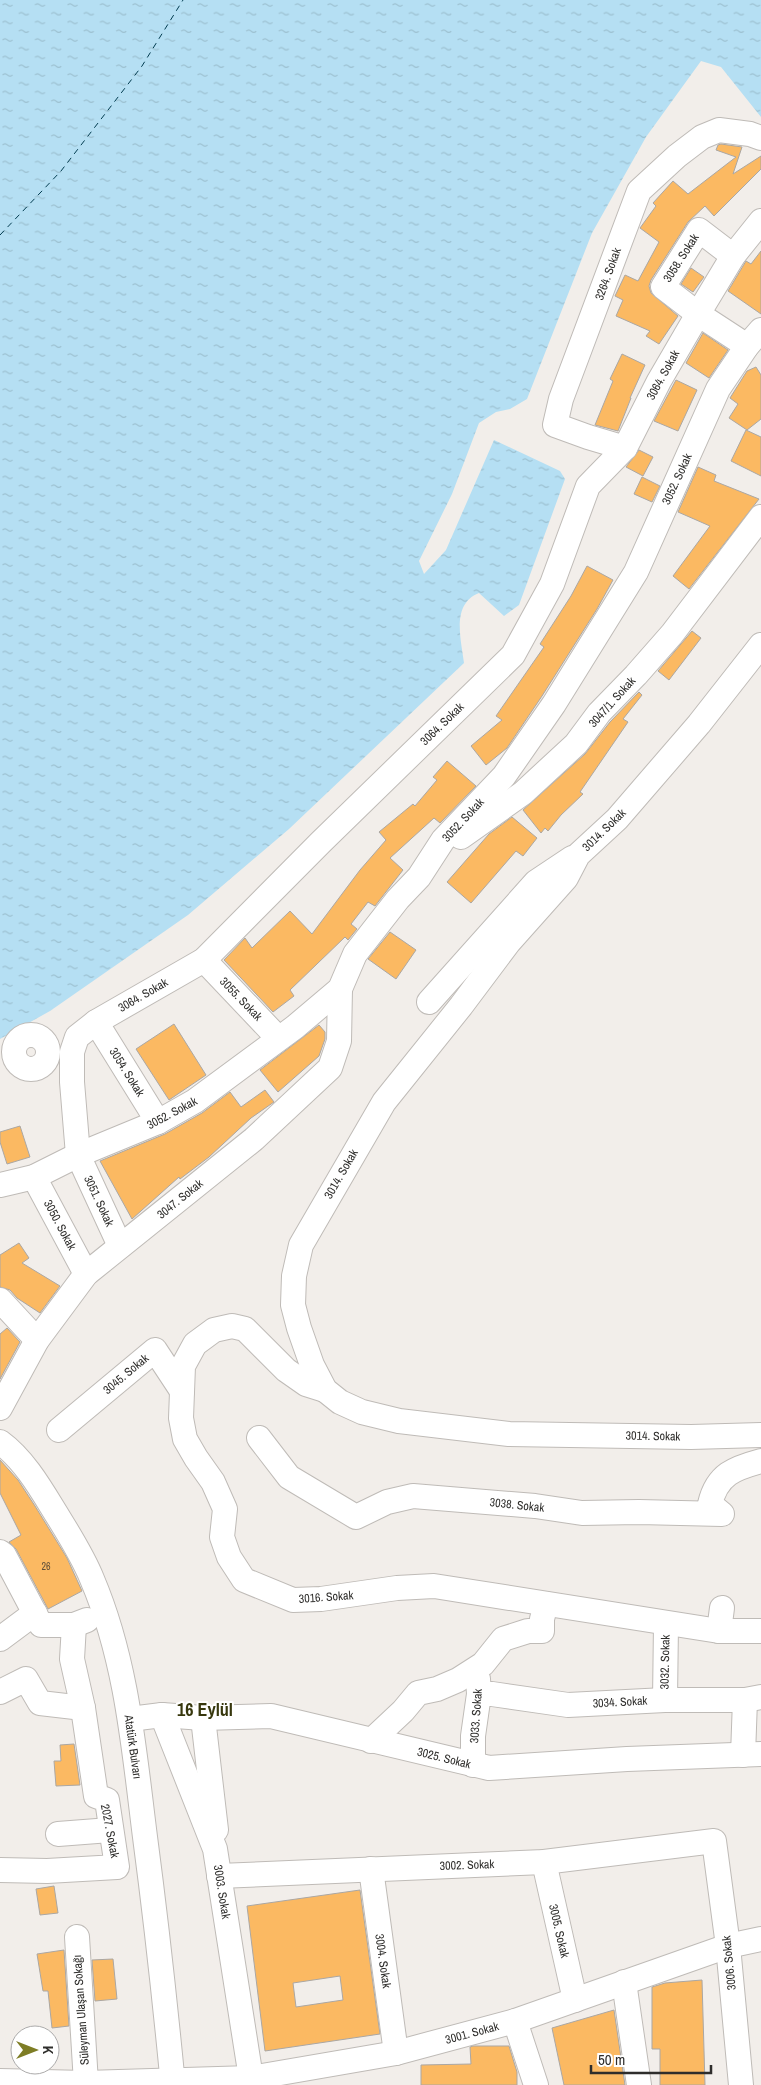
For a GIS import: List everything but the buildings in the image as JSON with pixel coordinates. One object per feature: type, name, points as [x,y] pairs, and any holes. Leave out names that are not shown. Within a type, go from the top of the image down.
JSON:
[{"type":"street","name":"3264. Sokak","points":[[625,448],[555,425],[561,399],[639,192],[677,156],[702,137],[719,130],[750,134],[761,138]]},
{"type":"street","name":"3064. Sokak","points":[[78,1155],[72,1082],[72,1052],[77,1038],[96,1022],[204,960],[513,655],[552,584],[588,486],[625,448],[659,381],[698,314],[733,256],[761,221]]},
{"type":"street","name":"3058. Sokak","points":[[733,256],[700,230],[662,287],[698,314],[754,338]]},
{"type":"street","name":"3052. Sokak","points":[[0,1185],[34,1177],[78,1155],[158,1122],[195,1101],[294,1027],[340,989],[355,954],[398,899],[419,877],[443,840],[504,776],[554,704],[636,572],[718,389],[754,338]]},
{"type":"street","name":"3047/1. Sokak","points":[[433,857],[523,794],[576,744],[600,713],[672,634],[761,517]]},
{"type":"street","name":"3014. Sokak","points":[[761,646],[699,724],[623,812],[578,855],[566,878],[509,942],[462,1006],[384,1102],[301,1245],[294,1276],[293,1304],[312,1365],[325,1390],[340,1402],[362,1412],[399,1420],[509,1434],[691,1437],[761,1435]]},
{"type":"street","points":[[429,1002],[536,882],[578,855]]},
{"type":"street","name":"3055. Sokak","points":[[204,960],[278,1038]]},
{"type":"street","name":"3047. Sokak","points":[[0,1408],[37,1340],[86,1274],[254,1139],[330,1068],[339,1041],[340,989]]},
{"type":"street","name":"3054. Sokak","points":[[96,1022],[158,1122]]},
{"type":"street","name":"3051. Sokak","points":[[78,1155],[120,1246]]},
{"type":"street","name":"3050. Sokak","points":[[34,1177],[86,1274]]},
{"type":"street","points":[[3,1311],[37,1340]]},
{"type":"street","name":"3016. Sokak","points":[[325,1390],[306,1384],[286,1370],[245,1329],[232,1326],[214,1330],[195,1344],[183,1366],[181,1418],[185,1439],[213,1482],[225,1509],[222,1537],[229,1557],[244,1580],[293,1600],[321,1599],[397,1588],[434,1586],[666,1624],[719,1631],[761,1631]]},
{"type":"street","name":"3045. Sokak","points":[[59,1430],[155,1350],[182,1391]]},
{"type":"street","name":"3038. Sokak","points":[[259,1438],[289,1477],[356,1517],[387,1502],[413,1496],[535,1506],[582,1513],[722,1514],[710,1504],[713,1492],[736,1467],[761,1461]]},
{"type":"street","name":"Atatürk Bulvarı","points":[[0,1442],[8,1448],[36,1482],[92,1578],[117,1653],[130,1720],[173,2082]]},
{"type":"street","points":[[0,1552],[4,1555],[41,1625],[74,1625],[105,1613]]},
{"type":"street","points":[[371,1741],[403,1712],[418,1693],[436,1689],[458,1680],[477,1668],[503,1639],[528,1631],[542,1632],[542,1619],[546,1604]]},
{"type":"street","points":[[719,1631],[722,1608]]},
{"type":"street","points":[[0,1639],[35,1614]]},
{"type":"street","name":"3032. Sokak","points":[[665,1700],[666,1624]]},
{"type":"street","name":"2027. Sokak","points":[[0,1870],[47,1871],[117,1867],[106,1800],[96,1796],[83,1708],[72,1659],[74,1625]]},
{"type":"street","name":"3033. Sokak","points":[[474,1765],[474,1736],[479,1694],[477,1668]]},
{"type":"street","points":[[0,1692],[26,1679],[40,1703],[83,1708]]},
{"type":"street","name":"3034. Sokak","points":[[479,1694],[492,1694],[568,1705],[753,1698]]},
{"type":"street","points":[[752,1755],[753,1698]]},
{"type":"street","name":"3025. Sokak","points":[[130,1720],[162,1716],[203,1718],[271,1716],[489,1768],[627,1759],[752,1755]]},
{"type":"street","name":"3003. Sokak","points":[[162,1716],[215,1849],[251,2078]]},
{"type":"street","points":[[203,1718],[216,1813],[215,1849]]},
{"type":"street","points":[[58,1834],[110,1830]]},
{"type":"street","name":"3002. Sokak","points":[[219,1876],[544,1862],[714,1841]]},
{"type":"street","name":"3006. Sokak","points":[[714,1841],[728,1946],[741,2085]]},
{"type":"street","name":"3005. Sokak","points":[[544,1862],[574,2000]]},
{"type":"street","name":"3004. Sokak","points":[[371,1869],[396,2053]]},
{"type":"street","name":"Süleyman Ulaşan Sokağı","points":[[77,1937],[86,2083]]},
{"type":"street","name":"3001. Sokak","points":[[0,2081],[59,2083],[173,2082],[251,2078],[396,2053],[516,2021],[728,1946],[761,1939]]},
{"type":"street","points":[[624,1982],[639,2085]]},
{"type":"street","points":[[516,2021],[536,2085]]},
{"type":"water","points":[[0,0],[761,0],[761,117],[721,67],[701,61],[646,137],[592,233],[527,399],[510,409],[496,412],[479,423],[452,494],[419,561],[424,574],[446,550],[494,440],[560,471],[565,479],[519,605],[504,616],[479,593],[470,598],[464,605],[460,623],[464,663],[289,829],[188,915],[50,1011],[0,1039]]},
{"type":"ferry route","points":[[0,235],[61,171],[142,66],[183,0]]},
{"type":"district","name":"16 Eylül","points":[[205,1709]]}]
